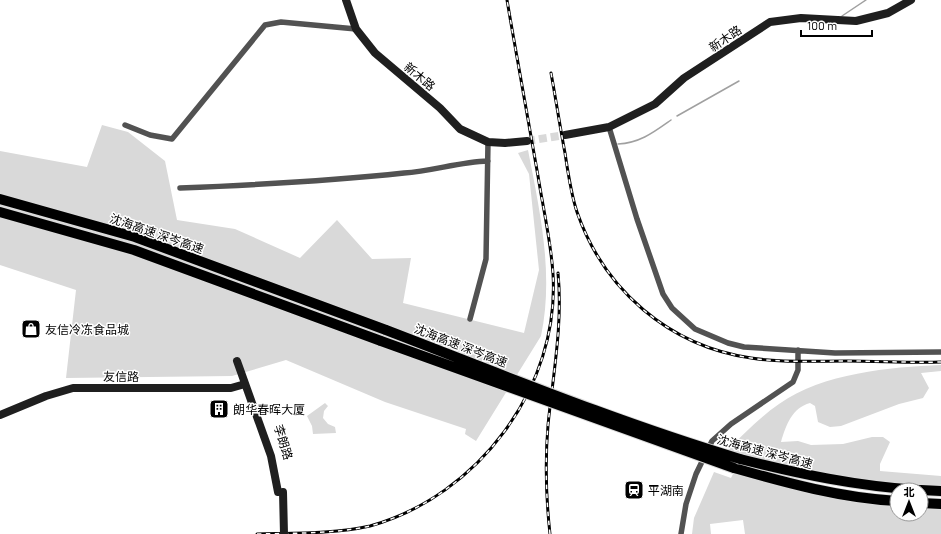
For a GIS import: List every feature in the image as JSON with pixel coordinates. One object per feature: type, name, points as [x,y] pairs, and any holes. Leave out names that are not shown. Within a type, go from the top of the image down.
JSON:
[{"type":"highway","name":"沈海高速 深岑高速","points":[[0,199],[135,237],[386,330],[568,400],[705,448],[740,459],[810,476],[889,487]]},
{"type":"highway","name":"沈海高速 深岑高速","points":[[0,212],[134,250],[734,468],[810,488],[848,496],[889,500]]},
{"type":"highway","name":"沈海高速 深岑高速","points":[[929,491],[941,492]]},
{"type":"highway","points":[[929,503],[941,504]]},
{"type":"street","name":"新木路","points":[[346,0],[356,28],[375,53],[440,108],[460,129],[488,142],[505,143],[527,141]]},
{"type":"street","name":"新木路","points":[[565,135],[609,127],[655,104],[684,78],[770,22],[801,18],[856,21],[888,13],[911,0]]},
{"type":"street","points":[[125,125],[150,135],[172,139],[265,25],[281,22],[356,28]]},
{"type":"street","points":[[609,127],[655,274],[663,294],[672,308],[695,329],[728,343],[744,347],[860,353],[941,352]]},
{"type":"street","points":[[470,319],[486,259],[488,142]]},
{"type":"street","points":[[180,188],[277,184],[364,178],[428,171],[466,161],[488,161]]},
{"type":"street","points":[[681,534],[686,504],[696,474],[712,442],[730,424],[793,382],[798,370],[798,350]]},
{"type":"street","name":"李朗路","points":[[279,534],[280,492],[271,456],[244,382],[239,361],[276,454],[280,492],[284,534]]},
{"type":"street","name":"友信路","points":[[0,411],[71,384],[230,384],[244,382]]},
{"type":"street","name":"友信路","points":[[0,415],[46,396],[73,388],[231,388],[244,382]]},
{"type":"shaded area","points":[[102,125],[128,132],[165,161],[177,220],[235,229],[300,258],[337,220],[372,259],[411,258],[403,303],[524,333],[539,270],[529,174],[518,153],[528,150],[541,220],[546,266],[545,313],[541,336],[476,441],[465,434],[466,429],[385,402],[286,360],[232,376],[66,378],[76,290],[0,265],[0,151],[87,167]]},
{"type":"shaded area","points":[[941,365],[941,371],[921,373],[929,388],[923,398],[899,404],[841,426],[830,427],[818,422],[815,406],[810,403],[804,405],[794,413],[785,429],[781,442],[798,441],[811,445],[843,444],[872,437],[883,437],[890,442],[880,464],[880,471],[941,476],[941,488],[929,487],[929,482],[889,482],[889,484],[884,484],[820,474],[727,450],[772,409],[797,394],[816,385],[836,379],[879,370]]},
{"type":"shaded area","points":[[325,403],[328,406],[324,411],[323,418],[328,424],[335,427],[336,433],[313,434],[312,426],[307,416]]},
{"type":"shaded area","points":[[714,472],[731,478],[734,472],[809,493],[853,502],[889,505],[889,522],[929,522],[929,507],[941,508],[941,534],[745,534],[743,520],[710,524],[711,534],[692,534],[694,518]]},
{"type":"waterway","points":[[842,16],[866,0]]},
{"type":"waterway","points":[[677,116],[739,81]]},
{"type":"waterway","points":[[618,144],[633,142],[640,139],[653,133],[671,120]]},
{"type":"tunnel","points":[[527,141],[565,135]]},
{"type":"railway","points":[[257,534],[314,533],[356,529],[370,526],[409,511],[445,490],[477,463],[505,431],[527,395],[543,357],[552,316],[553,274],[549,237],[507,0]]},
{"type":"railway","points":[[551,73],[570,183],[577,212],[589,240],[604,266],[622,289],[643,310],[667,327],[693,341],[721,351],[751,358],[787,361],[941,362]]},
{"type":"railway","points":[[550,534],[546,452],[558,330],[558,273]]},
{"type":"place","name":"友信冷冻食品城","points":[[31,329]]},
{"type":"place","name":"朗华春晖大厦","points":[[219,409]]},
{"type":"place","name":"平湖南","points":[[634,490]]}]
